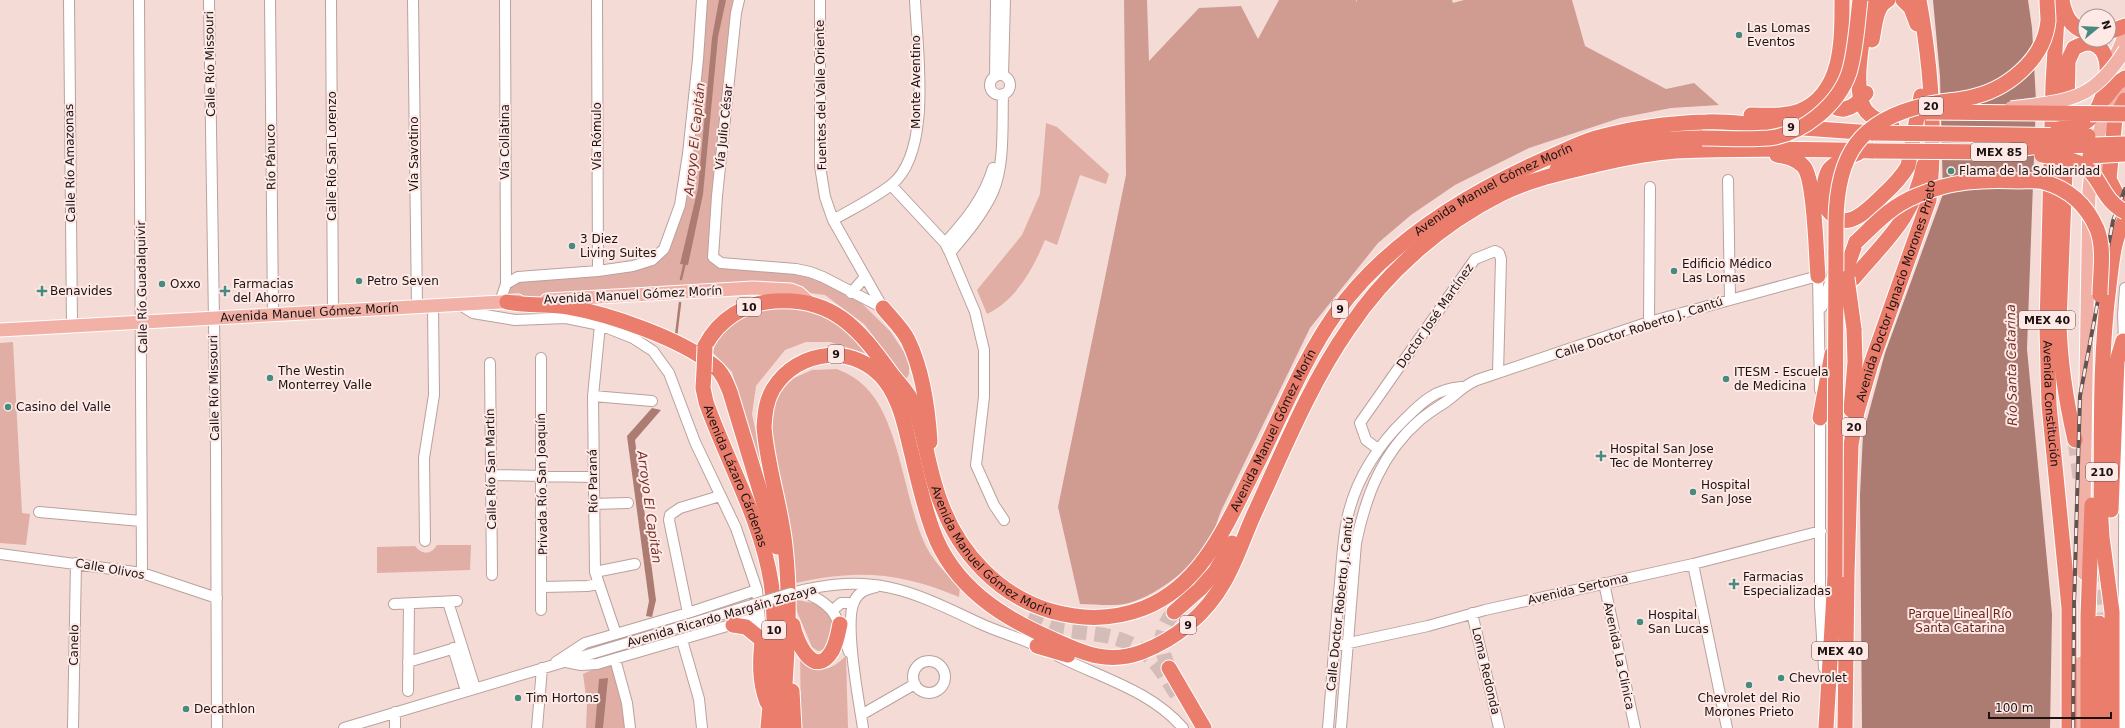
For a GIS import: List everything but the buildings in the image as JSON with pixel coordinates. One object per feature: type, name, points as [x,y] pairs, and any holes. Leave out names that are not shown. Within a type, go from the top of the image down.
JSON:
[{"type":"highway","points":[[1709,121],[1747,115],[1780,115],[1799,111],[1813,104],[1824,95],[1832,79],[1839,57],[1842,33],[1842,0]]},
{"type":"highway","points":[[1532,182],[1578,157],[1631,142],[1702,138],[1770,138],[1792,132],[1819,115],[1834,98],[1848,74],[1855,40],[1860,0]]},
{"type":"highway","points":[[1869,0],[1859,73],[1860,100],[1872,118],[1912,133]]},
{"type":"highway","points":[[1860,100],[1870,60],[1872,41],[1879,9],[1881,4],[1888,0]]},
{"type":"highway","points":[[1902,0],[1911,8],[1926,60]]},
{"type":"highway","name":"Avenida Doctor Ignacio Morones Prieto","points":[[1845,726],[1847,574],[1851,445],[1857,412],[1872,364],[1929,200],[1933,142],[1919,0]]},
{"type":"highway","points":[[1822,201],[1833,217],[1843,221],[1860,217],[1868,211],[1902,176],[1908,166],[1926,60],[1930,51],[1926,0]]},
{"type":"highway","name":"MEX 40","points":[[1835,577],[1836,195],[1841,172],[1853,149],[1861,138],[1876,124],[1902,112],[1926,104],[1969,98],[1988,92],[2008,82],[2029,63],[2044,37],[2048,21],[2047,0]]},
{"type":"highway","name":"Avenida Constitución","points":[[2058,0],[2047,328],[2049,404],[2069,608],[2069,728]]},
{"type":"highway","points":[[2062,0],[2066,17],[2077,29]]},
{"type":"highway","name":"Avenida Constitución","points":[[2074,440],[2063,383],[2059,323],[2064,237],[2068,61],[2074,48],[2087,43],[2097,45],[2105,53],[2119,79]]},
{"type":"highway","points":[[2031,135],[2082,124],[2093,118],[2098,106],[2119,79]]},
{"type":"highway","points":[[1824,95],[1832,106],[1838,109],[1860,100]]},
{"type":"highway","points":[[2125,100],[2120,116],[2109,173],[2109,179],[2114,189],[2125,202]]},
{"type":"highway","points":[[1902,112],[1982,112],[2120,116]]},
{"type":"highway","name":"Avenida Manuel Gómez Morín","points":[[809,302],[835,313],[854,328],[872,348],[912,400],[941,505],[955,532],[975,561],[1003,587],[1022,599],[1046,609],[1067,615],[1102,617],[1123,616],[1150,606],[1176,590],[1202,562],[1236,505],[1314,349],[1337,313],[1362,283],[1394,252],[1456,205],[1485,187],[1555,154],[1592,140],[1623,131],[1709,121],[1873,133]]},
{"type":"highway","name":"MEX 85","points":[[1873,133],[2125,136]]},
{"type":"highway","name":"20","points":[[1850,279],[1887,241],[1906,217],[1914,200],[1933,142]]},
{"type":"highway","name":"MEX 85","points":[[1867,151],[2000,152],[2031,147],[2123,153]]},
{"type":"highway","name":"Avenida Manuel Gómez Morín","points":[[794,595],[764,427],[766,407],[772,392],[778,382],[795,366],[823,355],[846,356],[866,363],[877,371],[888,384],[902,418],[933,531],[942,551],[958,574],[975,594],[1011,620],[1094,657],[1134,655],[1162,644],[1192,622],[1210,602],[1225,582],[1270,480],[1328,361],[1350,326],[1378,290],[1402,265],[1432,239],[1468,212],[1504,193],[1532,182],[1569,171],[1643,155],[1674,151],[1867,151]]},
{"type":"highway","points":[[1762,151],[1793,159],[1801,163],[1806,169],[1811,192],[1818,276]]},
{"type":"highway","points":[[1818,276],[1825,255],[1822,201],[1829,169],[1835,163],[1867,151]]},
{"type":"highway","points":[[2000,152],[2042,155],[2123,153]]},
{"type":"highway","points":[[2042,155],[2076,162],[2085,166],[2093,175],[2106,198],[2116,207],[2125,212]]},
{"type":"highway","points":[[1851,445],[1850,433],[1855,362],[1850,279],[1847,267],[1855,244],[1888,211],[1915,196],[1957,182],[2004,180],[2044,182],[2071,194],[2085,206],[2097,229],[2101,247],[2088,617],[2088,728]]},
{"type":"highway","name":"210","points":[[2112,728],[2112,612],[2101,520],[2104,332],[2116,238],[2125,219]]},
{"type":"highway","points":[[2059,323],[2049,277],[2064,237]]},
{"type":"highway","name":"Avenida Lázaro Cárdenas","points":[[768,728],[773,665],[774,613],[770,582],[759,534],[706,402],[703,388],[705,346],[713,332],[728,318],[753,305],[779,301],[809,302]]},
{"type":"highway","points":[[504,302],[566,307],[606,316],[682,345],[715,366],[730,392],[776,543],[794,595],[796,638],[805,654],[811,660],[819,661],[826,658],[832,651],[840,624]]},
{"type":"highway","points":[[883,308],[907,339],[922,383],[929,420],[932,473]]},
{"type":"highway","points":[[1820,418],[1835,337]]},
{"type":"highway","points":[[2107,567],[2114,456],[2117,361],[2123,341]]},
{"type":"highway","points":[[1174,612],[1200,589],[1215,572],[1257,496],[1270,480]]},
{"type":"highway","points":[[941,505],[952,550],[963,566],[986,590],[1028,618]]},
{"type":"highway","points":[[1826,728],[1835,577]]},
{"type":"highway","name":"Avenida Doctor Ignacio Morones Prieto","points":[[1835,577],[1841,694],[1845,726]]},
{"type":"highway","name":"10","points":[[782,728],[794,595]]},
{"type":"highway","points":[[2099,728],[2100,623]]},
{"type":"highway","points":[[733,625],[746,627],[762,640],[761,678],[763,693],[770,709]]},
{"type":"highway","points":[[1037,646],[1079,658],[1094,657]]},
{"type":"highway","points":[[787,664],[793,700],[794,728]]},
{"type":"highway","points":[[1169,668],[1204,728]]},
{"type":"highway","points":[[1182,703],[1198,728]]},
{"type":"main road","points":[[2079,728],[2089,190],[2095,143],[2119,79],[2125,34]]},
{"type":"main road","points":[[1982,112],[2052,103],[2083,95],[2104,79],[2125,50]]},
{"type":"main road","points":[[2088,234],[2104,154],[2120,116]]},
{"type":"main road","points":[[2114,189],[2114,170],[2125,136]]},
{"type":"main road","name":"Avenida Manuel Gómez Morín","points":[[0,330],[753,288],[792,290],[799,293],[809,302]]},
{"type":"street","name":"Calle Río Amazonas","points":[[68,0],[72,325]]},
{"type":"street","name":"Calle Río Guadalquivir","points":[[139,0],[142,322],[142,573]]},
{"type":"street","name":"Calle Río Missouri","points":[[209,0],[217,598],[217,728]]},
{"type":"street","name":"Río Pánuco","points":[[270,0],[273,315]]},
{"type":"street","name":"Calle Río San Lorenzo","points":[[331,0],[333,312]]},
{"type":"street","name":"Vía Savotino","points":[[413,0],[417,307]]},
{"type":"street","name":"Vía Collatina","points":[[504,302],[506,284],[505,0]]},
{"type":"street","name":"Vía Rómulo","points":[[597,0],[598,271]]},
{"type":"street","points":[[506,284],[518,277],[598,271],[633,266],[652,260],[660,254],[668,241],[680,205],[688,154],[698,59],[702,0]]},
{"type":"street","name":"Vía Julio César","points":[[739,0],[733,38],[712,254],[714,259],[721,263],[796,269],[810,272],[851,293]]},
{"type":"street","name":"Fuentes del Valle Oriente","points":[[820,0],[820,166],[825,197],[833,220],[883,308]]},
{"type":"street","name":"Monte Aventino","points":[[833,220],[891,185],[907,165],[912,154],[918,126],[915,0]]},
{"type":"street","points":[[996,0],[999,76]]},
{"type":"street","points":[[1000,94],[992,90],[990,85],[999,76],[1005,0]]},
{"type":"street","points":[[999,76],[1008,79],[1010,85],[1008,90],[1000,94]]},
{"type":"street","points":[[945,243],[971,212],[987,187],[993,168],[1000,94]]},
{"type":"street","points":[[950,252],[982,211],[993,191],[999,165],[1000,94]]},
{"type":"street","points":[[1728,180],[1730,299]]},
{"type":"street","points":[[891,185],[945,243],[975,312],[984,350],[984,397],[976,465],[990,498],[1004,520]]},
{"type":"street","points":[[1649,322],[1650,187]]},
{"type":"street","points":[[1819,317],[1832,275],[1855,244]]},
{"type":"street","name":"Doctor José Martínez","points":[[1378,448],[1366,440],[1360,423],[1475,259],[1495,251],[1498,252],[1501,259],[1498,373]]},
{"type":"street","points":[[1818,276],[1821,631],[1828,708]]},
{"type":"street","name":"Calle Doctor Roberto J. Cantú","points":[[1328,728],[1344,541],[1349,510],[1378,448],[1392,431],[1429,398],[1445,389],[1461,387],[1649,322],[1818,276]]},
{"type":"street","points":[[865,277],[851,293],[883,308]]},
{"type":"street","points":[[2123,728],[2125,364],[2123,341],[2125,288]]},
{"type":"street","points":[[460,305],[473,313],[514,320],[566,318],[600,325],[633,338],[653,351],[669,373],[695,442],[736,528],[756,590],[758,617],[762,640]]},
{"type":"street","points":[[425,541],[424,458],[434,394],[433,306]]},
{"type":"street","name":"Río Paraná","points":[[600,325],[593,396],[595,572],[616,634]]},
{"type":"street","name":"Privada Río San Joaquín","points":[[541,358],[542,610]]},
{"type":"street","name":"Calle Río San Martín","points":[[490,363],[492,575]]},
{"type":"street","name":"Calle Doctor Roberto J. Cantú","points":[[1341,728],[1356,543],[1362,513],[1377,474],[1387,456],[1420,420],[1449,400],[1461,387]]},
{"type":"street","points":[[593,396],[652,401]]},
{"type":"street","points":[[491,475],[593,477]]},
{"type":"street","points":[[688,614],[669,520],[670,515],[680,508],[720,496]]},
{"type":"street","points":[[594,504],[628,503]]},
{"type":"street","points":[[39,512],[141,521]]},
{"type":"street","name":"Avenida Sertoma","points":[[1335,646],[1440,623],[1472,613],[1693,564],[1821,531]]},
{"type":"street","name":"Calle Olivos","points":[[0,554],[142,573],[217,598]]},
{"type":"street","name":"Canelo","points":[[71,728],[76,563]]},
{"type":"street","points":[[595,572],[635,564]]},
{"type":"street","points":[[1693,564],[1728,728]]},
{"type":"street","name":"Avenida Ricardo Margáin Zozaya","points":[[344,728],[634,641],[794,595],[833,585],[870,583],[920,595],[954,610],[980,624],[1037,646],[1130,689],[1161,706],[1183,728]]},
{"type":"street","name":"Avenida La Clinica","points":[[1604,583],[1635,728]]},
{"type":"street","points":[[543,587],[588,586],[599,584]]},
{"type":"street","points":[[863,728],[853,664],[851,618],[853,603],[862,591],[882,585]]},
{"type":"street","points":[[537,728],[547,667],[563,656],[585,643],[688,614],[756,590]]},
{"type":"street","points":[[794,595],[823,600],[833,610],[840,624],[853,664]]},
{"type":"street","points":[[394,604],[452,601],[458,647],[471,690]]},
{"type":"street","points":[[833,610],[841,603],[853,603]]},
{"type":"street","points":[[408,691],[409,604]]},
{"type":"street","name":"Loma Redonda","points":[[1472,613],[1499,728]]},
{"type":"street","name":"Avenida Ricardo Margáin Zozaya","points":[[564,662],[575,665],[588,665],[616,659],[758,617]]},
{"type":"street","points":[[682,640],[699,699],[702,728]]},
{"type":"street","points":[[408,662],[458,647]]},
{"type":"street","points":[[616,659],[627,702],[630,728]]},
{"type":"street","points":[[861,714],[915,684]]},
{"type":"street","points":[[395,712],[395,728]]},
{"type":"shaded area","points":[[702,0],[739,0],[712,254],[721,263],[796,269],[851,293],[890,331],[904,352],[909,364],[909,374],[905,381],[895,364],[864,324],[825,295],[773,288],[500,302],[506,284],[518,277],[633,266],[664,249],[680,205]]},
{"type":"shaded area","points":[[1124,0],[1147,0],[1149,61],[1199,8],[1241,6],[1258,39],[1279,0],[1356,0],[1356,2],[1357,0],[1452,0],[1453,3],[1464,0],[1572,0],[1585,46],[1666,89],[1694,83],[1719,105],[1671,108],[1620,118],[1529,148],[1455,185],[1411,215],[1378,243],[1310,328],[1221,511],[1211,537],[1196,558],[1165,585],[1153,593],[1129,603],[1117,605],[1080,604],[1058,507],[1126,175]]},
{"type":"shaded area","points":[[1046,123],[1057,127],[1109,174],[1106,184],[1080,175],[1057,245],[1045,240],[1035,262],[1015,292],[1007,301],[987,314],[977,290],[1022,235],[1040,194]]},
{"type":"shaded area","points":[[766,304],[825,310],[870,355],[830,342],[806,342],[785,350],[756,386],[752,414],[774,518],[732,372],[713,353],[715,343],[724,326]]},
{"type":"shaded area","name":"Casino del Valle","points":[[13,342],[22,513],[30,514],[26,545],[0,543],[0,343]]},
{"type":"shaded area","points":[[837,369],[850,375],[862,384],[879,405],[895,442],[917,525],[924,542],[935,561],[960,587],[959,597],[937,588],[915,582],[875,575],[833,576],[788,585],[764,428],[777,393],[794,378],[812,370]]},
{"type":"shaded area","points":[[437,545],[471,545],[470,570],[377,573],[377,547],[415,546],[426,553],[432,551]]},
{"type":"shaded area","points":[[798,600],[822,605],[830,611],[835,630],[824,650],[818,651],[812,647],[793,602]]},
{"type":"shaded area","points":[[800,649],[816,666],[826,669],[832,667],[846,656],[848,728],[801,728]]},
{"type":"shaded area","points":[[615,659],[630,728],[586,728],[587,704],[583,674]]},
{"type":"water","points":[[719,0],[726,0],[718,37],[703,194],[688,265],[680,264],[698,188],[712,38]]},
{"type":"water","name":"Río Santa Catarina","points":[[1933,0],[2028,0],[2032,28],[2036,101],[2027,349],[2052,614],[2050,728],[1862,728],[1860,495],[1863,434],[1885,353],[1943,194],[1940,76]]},
{"type":"water","points":[[652,408],[661,410],[635,440],[656,600],[652,617],[646,616],[649,601],[627,436]]},
{"type":"water","points":[[608,678],[603,728],[595,728],[599,679]]},
{"type":"waterway","name":"Arroyo El Capitán","points":[[681,279],[685,262]]},
{"type":"waterway","name":"Arroyo El Capitán","points":[[676,336],[680,303]]},
{"type":"tunnel","points":[[2075,440],[2081,484]]},
{"type":"tunnel","points":[[2094,567],[2099,623]]},
{"type":"tunnel","points":[[1169,668],[1163,653],[1162,638],[1165,625],[1174,612]]},
{"type":"tunnel","points":[[1028,618],[1059,629],[1100,635],[1128,642],[1144,651],[1150,657],[1166,677],[1179,698]]},
{"type":"railway","points":[[2073,728],[2074,607],[2080,396],[2113,221],[2125,189]]},
{"type":"place","name":"Las Lomas Eventos","points":[[1739,35]]},
{"type":"place","name":"Flama de la Solidaridad","points":[[1951,171]]},
{"type":"place","name":"3 Diez Living Suites","points":[[572,246]]},
{"type":"place","name":"Edificio Médico Las Lomas","points":[[1674,271]]},
{"type":"place","name":"Petro Seven","points":[[359,281]]},
{"type":"place","name":"Oxxo","points":[[162,284]]},
{"type":"place","name":"Benavides","points":[[42,291]]},
{"type":"place","name":"Farmacias del Ahorro","points":[[225,291]]},
{"type":"place","name":"The Westin Monterrey Valle","points":[[270,378]]},
{"type":"place","name":"ITESM - Escuela de Medicina","points":[[1726,379]]},
{"type":"place","name":"Casino del Valle","points":[[8,407]]},
{"type":"place","name":"Hospital San Jose Tec de Monterrey","points":[[1601,456]]},
{"type":"place","name":"Hospital San Jose","points":[[1693,492]]},
{"type":"place","name":"Farmacias Especializadas","points":[[1734,584]]},
{"type":"place","name":"Hospital San Lucas","points":[[1640,622]]},
{"type":"place","name":"Chevrolet","points":[[1781,678]]},
{"type":"place","name":"Chevrolet del Rio Morones Prieto","points":[[1749,685]]},
{"type":"place","name":"Tim Hortons","points":[[518,698]]},
{"type":"place","name":"Decathlon","points":[[186,709]]},
{"type":"park label","name":"Parque Lineal Río Santa Catarina","points":[[1960,621]]}]
